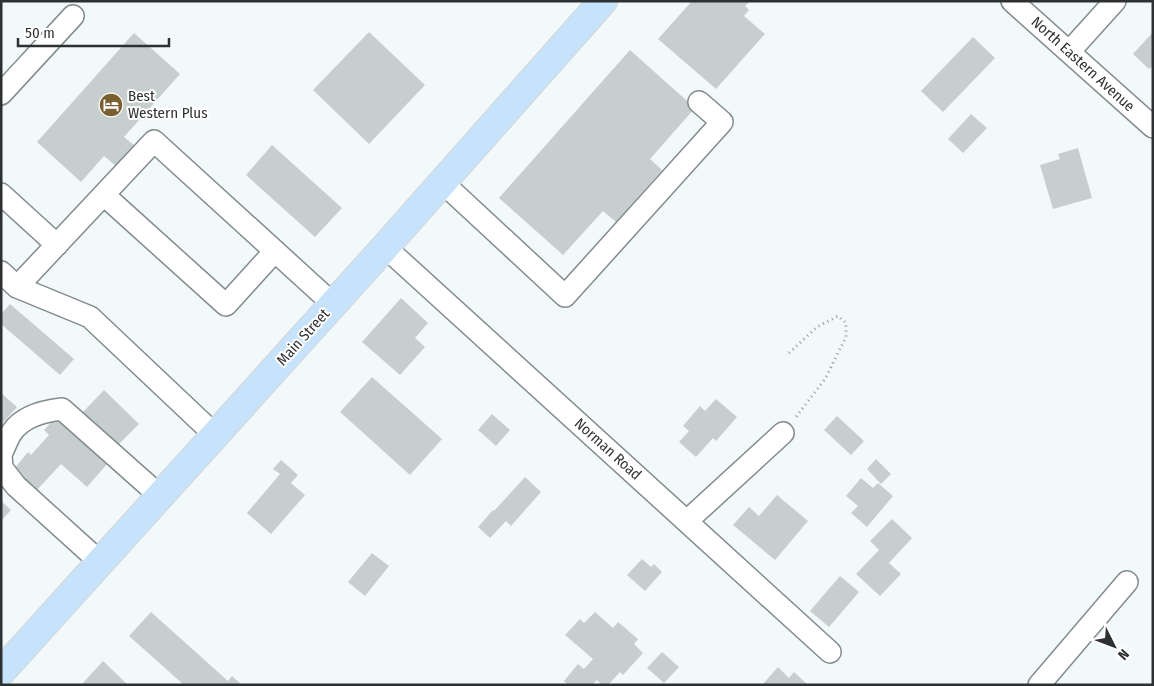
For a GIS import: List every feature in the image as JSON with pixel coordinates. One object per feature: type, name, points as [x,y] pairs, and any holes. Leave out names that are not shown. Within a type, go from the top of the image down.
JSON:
[{"type":"main road","name":"Main Street","points":[[1,672],[386,247],[603,1]]},
{"type":"street","name":"North Eastern Avenue","points":[[1012,1],[1153,127]]},
{"type":"street","points":[[1069,52],[1115,1]]},
{"type":"street","points":[[1,94],[73,16]]},
{"type":"street","points":[[442,182],[565,296],[722,122],[699,102]]},
{"type":"street","points":[[17,287],[154,142],[333,304]]},
{"type":"street","points":[[1,194],[58,245]]},
{"type":"street","points":[[104,195],[226,305],[275,251]]},
{"type":"street","name":"Norman Road","points":[[386,247],[830,652]]},
{"type":"street","points":[[1,272],[17,287],[90,317],[215,435]]},
{"type":"street","points":[[100,562],[16,486],[2,468],[1,455],[12,432],[24,420],[47,410],[62,409],[160,496]]},
{"type":"street","points":[[687,521],[783,433]]},
{"type":"street","points":[[1040,685],[1127,582]]},
{"type":"path","points":[[783,433],[825,379],[846,338],[846,323],[838,316],[817,327],[790,353]]},
{"type":"building","points":[[692,1],[750,1],[745,6],[749,10],[744,16],[765,34],[716,89],[658,39]]},
{"type":"building","points":[[369,32],[425,85],[369,144],[313,90]]},
{"type":"building","points":[[1153,32],[1153,65],[1149,69],[1133,54]]},
{"type":"building","name":"Best Western Plus","points":[[134,33],[180,74],[124,137],[135,146],[117,167],[104,156],[81,182],[37,142]]},
{"type":"building","points":[[973,37],[995,58],[943,112],[921,91]]},
{"type":"building","points":[[630,50],[695,108],[650,159],[662,170],[616,222],[603,211],[563,255],[499,198]]},
{"type":"building","points":[[971,114],[987,128],[963,153],[948,139]]},
{"type":"building","points":[[272,145],[342,208],[315,237],[246,175]]},
{"type":"building","points":[[1078,148],[1092,198],[1053,209],[1040,165],[1060,159],[1058,154]]},
{"type":"building","points":[[401,298],[428,323],[415,338],[425,347],[400,375],[362,342]]},
{"type":"building","points":[[10,304],[74,359],[60,375],[1,324],[1,314]]},
{"type":"building","points":[[372,377],[442,439],[410,475],[340,412]]},
{"type":"building","points":[[104,390],[139,424],[117,446],[82,413]]},
{"type":"building","points":[[1,393],[17,407],[1,425]]},
{"type":"building","points":[[716,399],[737,417],[716,441],[713,438],[696,457],[679,442],[689,431],[683,426],[700,406],[705,411]]},
{"type":"building","points":[[492,414],[510,430],[496,446],[478,430]]},
{"type":"building","points":[[57,416],[108,463],[87,487],[61,464],[37,490],[14,469],[28,452],[31,455],[49,435],[44,430]]},
{"type":"building","points":[[837,416],[864,441],[851,455],[824,430]]},
{"type":"building","points":[[876,459],[891,474],[881,484],[867,469]]},
{"type":"building","points":[[281,460],[298,475],[291,483],[305,495],[271,534],[247,513],[280,474],[273,469]]},
{"type":"building","points":[[525,477],[541,492],[511,526],[506,521],[490,538],[478,527]]},
{"type":"building","points":[[861,478],[873,488],[878,483],[893,496],[867,527],[851,513],[858,506],[846,496]]},
{"type":"building","points":[[777,495],[808,521],[775,560],[733,525],[749,507],[759,516]]},
{"type":"building","points":[[1,501],[11,510],[1,521]]},
{"type":"building","points":[[892,519],[912,538],[889,563],[901,574],[880,596],[856,574],[879,550],[870,541]]},
{"type":"building","points":[[372,553],[389,566],[365,596],[348,582]]},
{"type":"building","points":[[642,559],[651,567],[654,564],[662,572],[645,591],[627,575]]},
{"type":"building","points":[[840,576],[859,592],[829,627],[810,611]]},
{"type":"building","points":[[151,612],[228,681],[232,676],[242,685],[184,685],[129,636]]},
{"type":"building","points":[[595,612],[613,628],[618,622],[638,639],[634,644],[643,653],[623,675],[620,672],[608,685],[602,685],[597,680],[592,685],[568,685],[564,681],[578,664],[584,669],[593,659],[565,635],[580,619],[584,623]]},
{"type":"building","points":[[662,652],[679,667],[664,683],[647,668]]},
{"type":"building","points":[[103,661],[128,685],[81,685]]},
{"type":"building","points":[[778,667],[789,678],[794,672],[808,685],[762,685]]},
{"type":"place","name":"Best Western Plus","points":[[111,105]]}]
